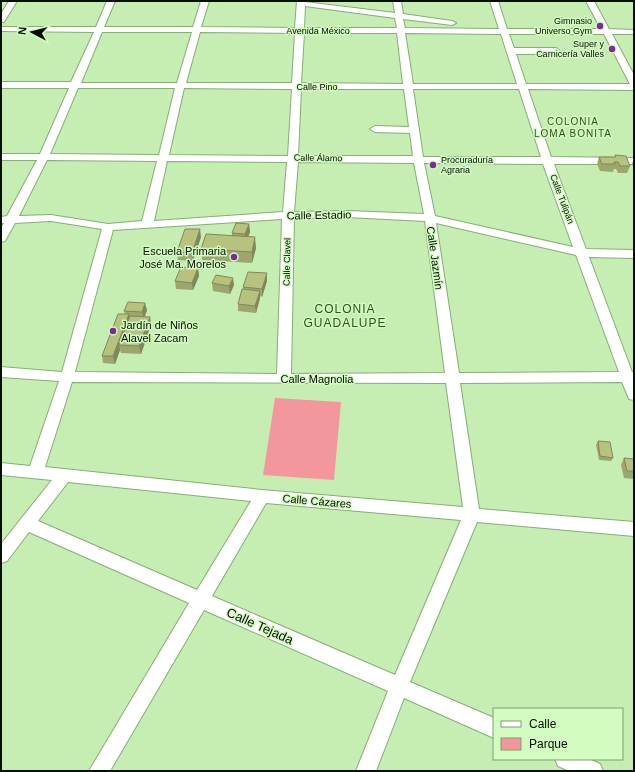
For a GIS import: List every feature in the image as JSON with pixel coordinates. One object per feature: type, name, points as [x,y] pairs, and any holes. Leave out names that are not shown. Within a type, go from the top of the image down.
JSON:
[{"type":"street","points":[[1,20],[12,1]]},
{"type":"street","points":[[1,239],[6,220],[44,157],[111,1]]},
{"type":"street","points":[[147,225],[180,87],[205,1]]},
{"type":"street","name":"Calle Jazmín","points":[[397,1],[418,159],[430,218],[472,514]]},
{"type":"street","name":"Calle Tulipán","points":[[494,1],[510,51],[524,87],[547,160],[631,377],[634,395]]},
{"type":"street","points":[[590,1],[634,83]]},
{"type":"street","points":[[301,2],[478,26],[487,30]]},
{"type":"street","name":"Calle Clavel","points":[[284,379],[288,215],[293,157],[295,87],[301,2]]},
{"type":"street","name":"Avenida México","points":[[1,29],[298,31],[504,30],[634,32]]},
{"type":"street","points":[[510,51],[556,50]]},
{"type":"street","name":"Calle Pino","points":[[1,86],[634,87]]},
{"type":"street","points":[[375,129],[414,130]]},
{"type":"street","name":"Calle Álamo","points":[[1,157],[293,157],[634,160]]},
{"type":"street","name":"Calle Estadio","points":[[6,220],[51,218],[108,227],[288,215],[348,214],[430,218],[582,253],[634,254]]},
{"type":"street","points":[[36,472],[66,377],[108,227]]},
{"type":"street","name":"Calle Magnolia","points":[[1,372],[66,377],[284,379],[631,377]]},
{"type":"street","name":"Calle Cázares","points":[[1,469],[262,496],[634,529]]},
{"type":"street","points":[[1,556],[64,476]]},
{"type":"street","points":[[99,771],[262,496]]},
{"type":"street","points":[[366,771],[399,687],[472,514]]},
{"type":"street","name":"Calle Tejada","points":[[27,524],[493,728]]},
{"type":"street","points":[[568,760],[593,771]]},
{"type":"green space","points":[[275,398],[341,402],[334,480],[263,475]]},
{"type":"building","points":[[615,155],[626,156],[630,166],[620,166],[618,162],[614,162],[615,164],[602,164],[599,157],[616,157]]},
{"type":"building","points":[[236,223],[249,224],[245,234],[232,233]]},
{"type":"building","points":[[185,229],[200,229],[192,253],[177,252]]},
{"type":"building","points":[[206,234],[255,237],[252,252],[201,249]]},
{"type":"building","points":[[181,267],[198,268],[192,283],[175,281]]},
{"type":"building","points":[[248,272],[267,273],[262,289],[243,287]]},
{"type":"building","points":[[216,275],[233,278],[229,286],[212,283]]},
{"type":"building","points":[[242,289],[260,291],[255,306],[238,304]]},
{"type":"building","points":[[128,302],[145,303],[142,312],[124,311]]},
{"type":"building","points":[[118,314],[129,314],[113,356],[102,356]]},
{"type":"building","points":[[130,316],[150,317],[139,346],[119,345]]},
{"type":"building","points":[[598,441],[610,442],[613,458],[600,456]]},
{"type":"building","points":[[624,458],[634,459],[634,471],[627,471]]},
{"type":"place","name":"Gimnasio Universo Gym","points":[[600,26]]},
{"type":"place","name":"Super y Carnicería Valles","points":[[612,49]]},
{"type":"place","name":"Procuraduría Agraria","points":[[433,165]]},
{"type":"place","name":"Escuela Primaria José Ma. Morelos","points":[[234,257]]},
{"type":"place","name":"Jardín de Niños Alavel Zacam","points":[[113,331]]},
{"type":"district","name":"COLONIA LOMA BONITA","points":[[573,126]]},
{"type":"district","name":"COLONIA GUADALUPE","points":[[345,316]]}]
